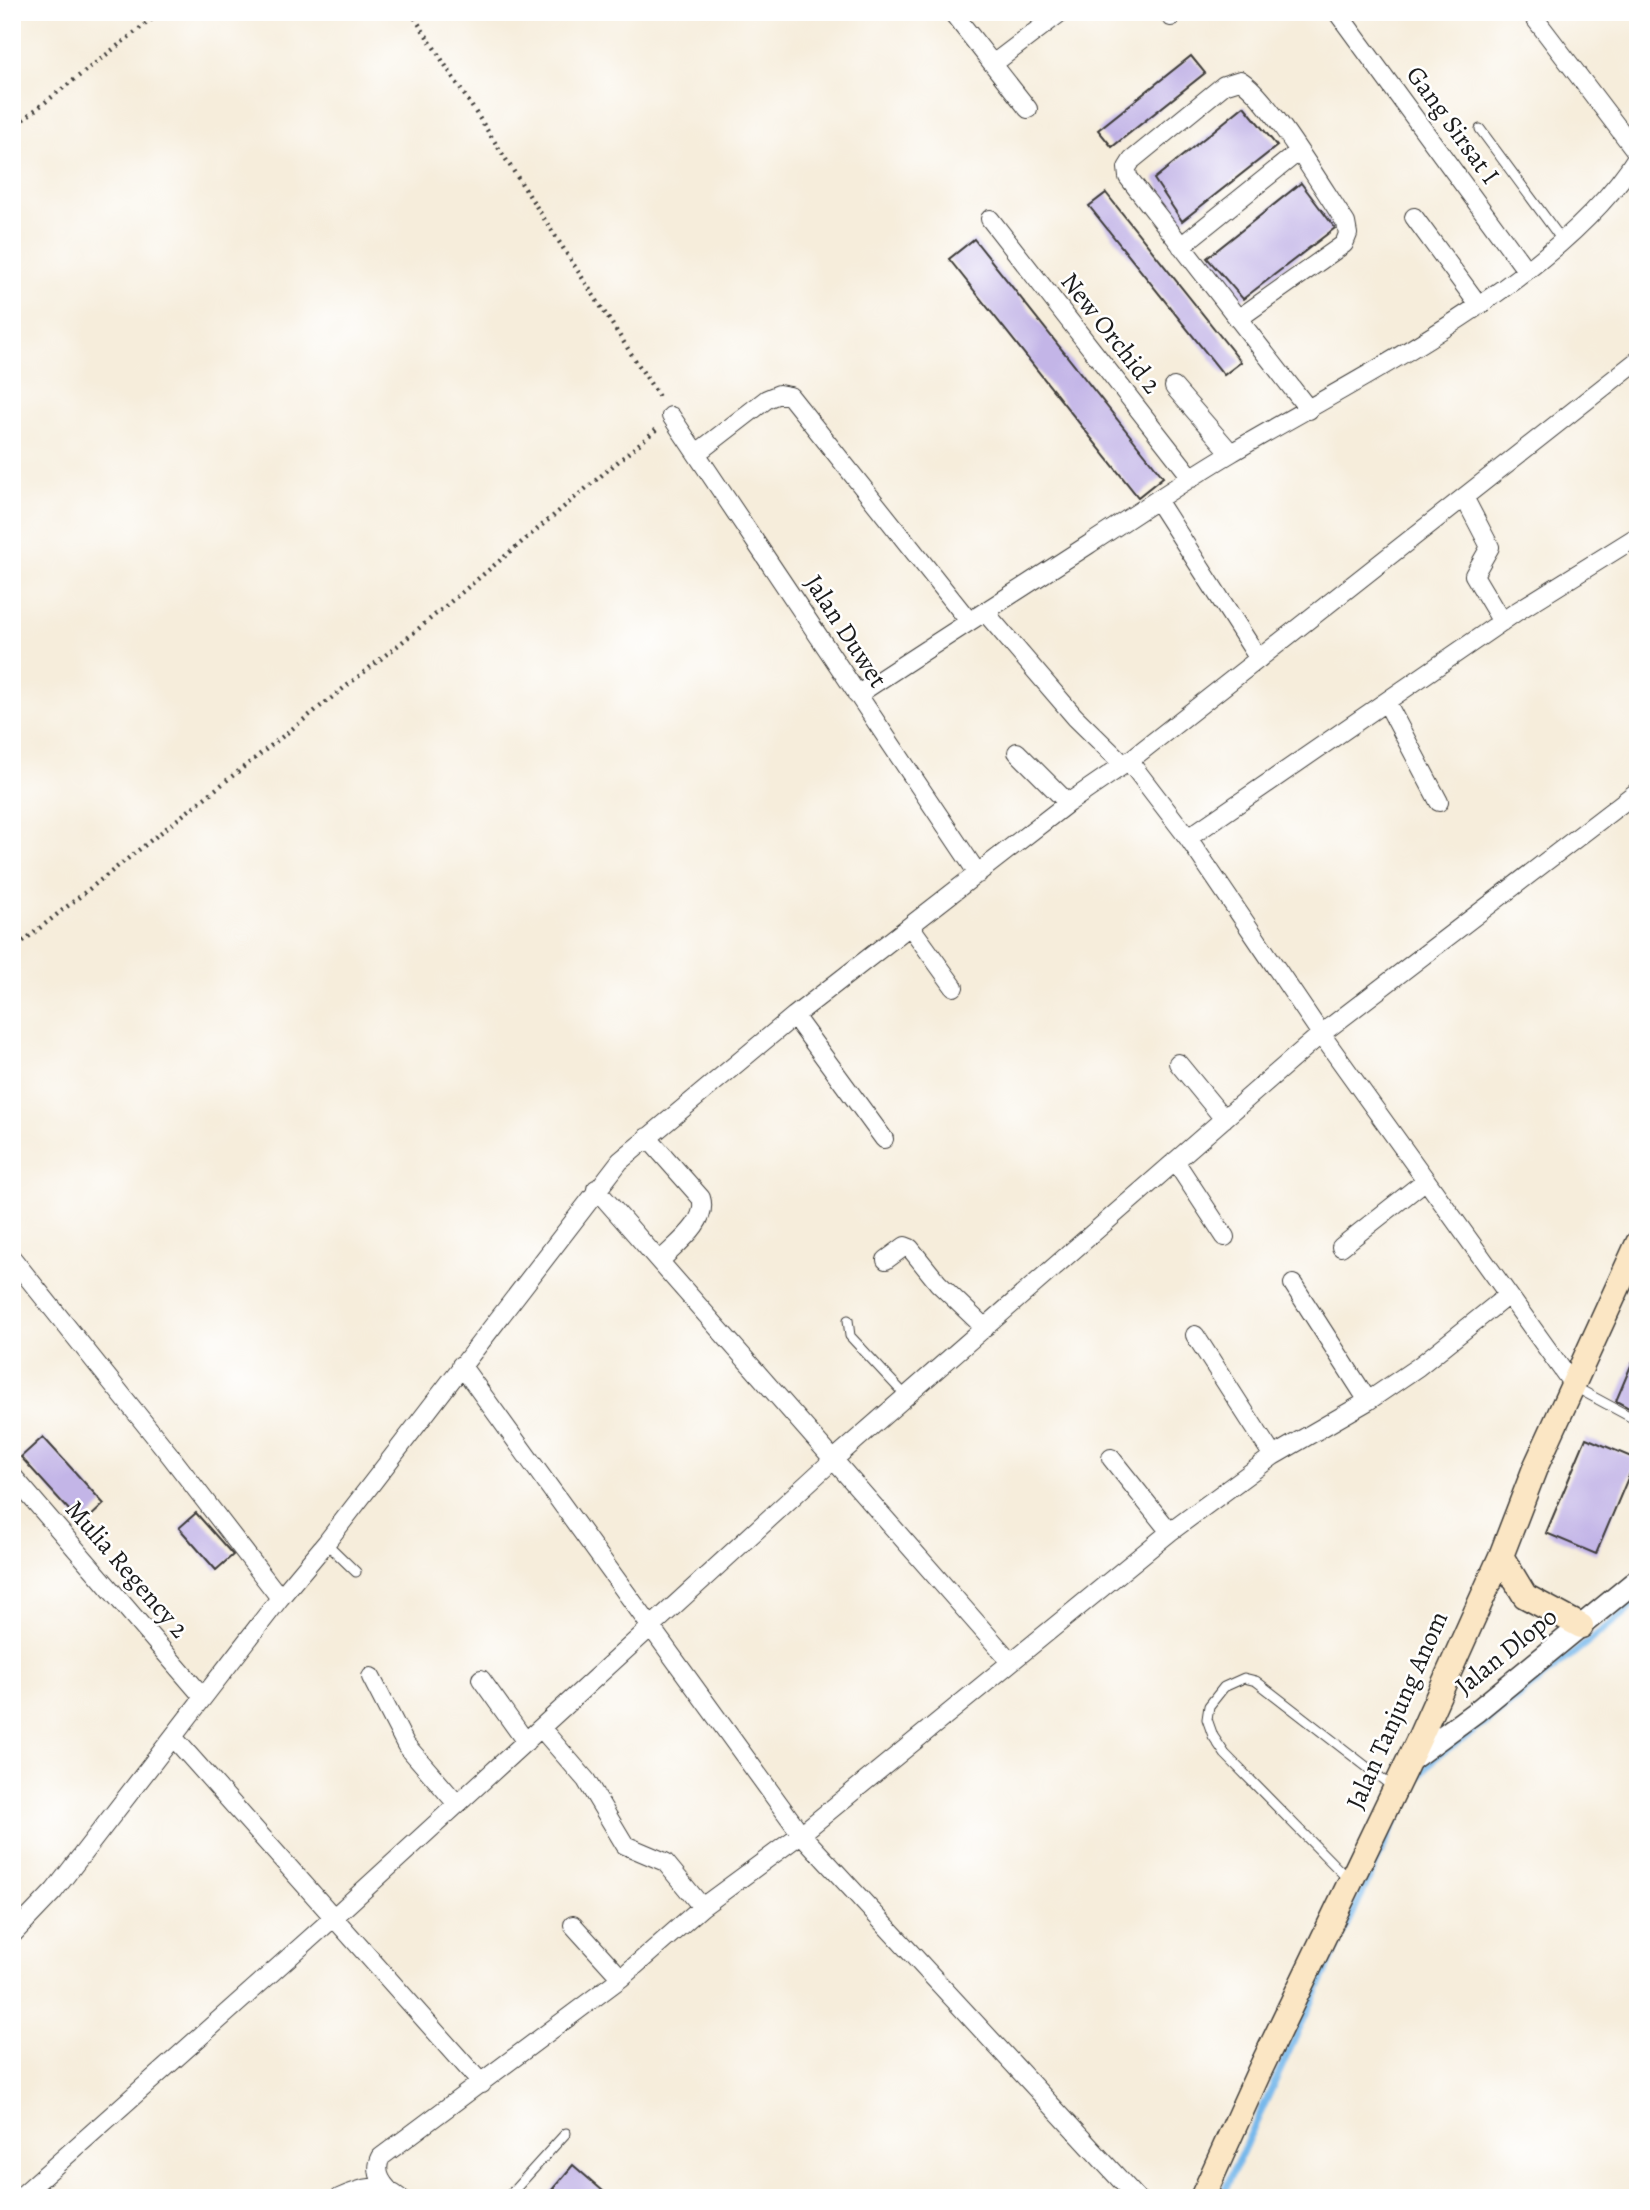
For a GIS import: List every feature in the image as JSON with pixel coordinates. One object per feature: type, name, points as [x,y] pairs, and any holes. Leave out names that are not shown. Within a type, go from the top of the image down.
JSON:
[{"type":"main road","name":"Jalan Tanjung Anom","points":[[1202,2198],[1408,1762],[1501,1556],[1535,1468],[1638,1243]]},
{"type":"main road","points":[[1501,1556],[1525,1596],[1581,1626]]},
{"type":"street","points":[[953,12],[1028,108]]},
{"type":"street","points":[[993,64],[1061,12]]},
{"type":"street","name":"Gang Sirsat I","points":[[1337,12],[1526,270]]},
{"type":"street","points":[[857,695],[1231,453],[1309,410],[1478,304],[1563,240],[1619,183],[1638,154],[1530,12]]},
{"type":"street","points":[[1238,318],[1347,239],[1346,223],[1298,152],[1247,84],[1240,80],[1224,85],[1132,160],[1127,168],[1128,177],[1309,410]]},
{"type":"street","points":[[1181,246],[1298,152]]},
{"type":"street","points":[[1414,217],[1478,304]]},
{"type":"street","name":"New Orchid 2","points":[[990,219],[1192,478]]},
{"type":"street","points":[[12,1935],[54,1891],[280,1598],[326,1544],[596,1189],[647,1136],[794,1016],[1259,659],[1638,360]]},
{"type":"street","points":[[1174,387],[1231,453]]},
{"type":"street","points":[[697,453],[767,399],[779,394],[790,396],[977,617],[1075,717],[1126,762],[1188,838],[1321,1034],[1574,1386]]},
{"type":"street","name":"Jalan Duwet","points":[[671,416],[978,874]]},
{"type":"street","points":[[1464,497],[1490,547],[1474,575],[1502,622]]},
{"type":"street","points":[[1157,500],[1259,659]]},
{"type":"street","points":[[1188,838],[1502,622],[1638,536]]},
{"type":"street","points":[[1387,703],[1439,802]]},
{"type":"street","points":[[1017,752],[1068,803]]},
{"type":"street","points":[[19,2198],[332,1919],[832,1461],[1321,1034],[1638,791]]},
{"type":"street","points":[[910,926],[954,987]]},
{"type":"street","points":[[794,1016],[884,1139]]},
{"type":"street","points":[[1178,1063],[1224,1119]]},
{"type":"street","points":[[647,1136],[701,1198],[704,1207],[699,1219],[660,1261]]},
{"type":"street","points":[[1175,1161],[1225,1237]]},
{"type":"street","points":[[1341,1247],[1426,1180]]},
{"type":"street","points":[[596,1189],[1010,1661]]},
{"type":"street","points":[[886,1260],[905,1246],[910,1248],[938,1283],[985,1328]]},
{"type":"street","points":[[12,1258],[280,1598]]},
{"type":"street","points":[[1293,1284],[1368,1401]]},
{"type":"street","points":[[394,2193],[379,2178],[378,2164],[381,2157],[621,1978],[702,1907],[801,1834],[1170,1532],[1273,1456],[1368,1401],[1418,1367],[1508,1295]]},
{"type":"street","points":[[1195,1335],[1273,1456]]},
{"type":"street","points":[[461,1365],[801,1834],[1137,2198]]},
{"type":"street","points":[[1111,1458],[1170,1532]]},
{"type":"street","name":"Mulia Regency 2","points":[[12,1475],[203,1698]]},
{"type":"street","name":"Jalan Dlopo","points":[[1408,1762],[1477,1712],[1638,1579]]},
{"type":"street","points":[[371,1677],[406,1745],[457,1804]]},
{"type":"street","points":[[481,1679],[526,1742]]},
{"type":"street","points":[[541,1728],[586,1780],[625,1845],[665,1862],[702,1907]]},
{"type":"street","points":[[173,1737],[332,1919],[482,2084]]},
{"type":"street","points":[[573,1925],[621,1978]]},
{"type":"street","points":[[339,2198],[361,2188],[394,2193]]},
{"type":"lane","points":[[1480,129],[1563,240]]},
{"type":"lane","points":[[848,1320],[850,1336],[906,1396]]},
{"type":"lane","points":[[1574,1386],[1638,1421]]},
{"type":"lane","points":[[326,1544],[356,1572]]},
{"type":"lane","points":[[1350,1881],[1225,1754],[1207,1719],[1209,1706],[1224,1687],[1244,1678],[1256,1681],[1394,1788]]},
{"type":"lane","points":[[507,2198],[566,2133]]},
{"type":"path","points":[[12,128],[161,12]]},
{"type":"path","points":[[12,950],[411,635],[671,416],[411,12]]},
{"type":"building","points":[[1191,56],[1205,73],[1112,147],[1098,130]]},
{"type":"building","points":[[1244,106],[1277,146],[1182,221],[1154,179]]},
{"type":"building","points":[[1301,183],[1335,228],[1243,299],[1207,258]]},
{"type":"building","points":[[1106,193],[1241,362],[1224,375],[1089,206]]},
{"type":"building","points":[[974,239],[1163,477],[1138,497],[949,259]]},
{"type":"building","points":[[1638,1349],[1638,1413],[1616,1401]]},
{"type":"building","points":[[43,1437],[104,1504],[86,1521],[79,1521],[21,1457]]},
{"type":"building","points":[[1586,1438],[1636,1459],[1596,1554],[1546,1533]]},
{"type":"building","points":[[196,1513],[233,1555],[216,1570],[179,1528]]},
{"type":"building","points":[[573,2165],[611,2198],[545,2198]]},
{"type":"waterway","points":[[1221,2198],[1410,1790],[1435,1757],[1486,1723],[1638,1602]]}]
